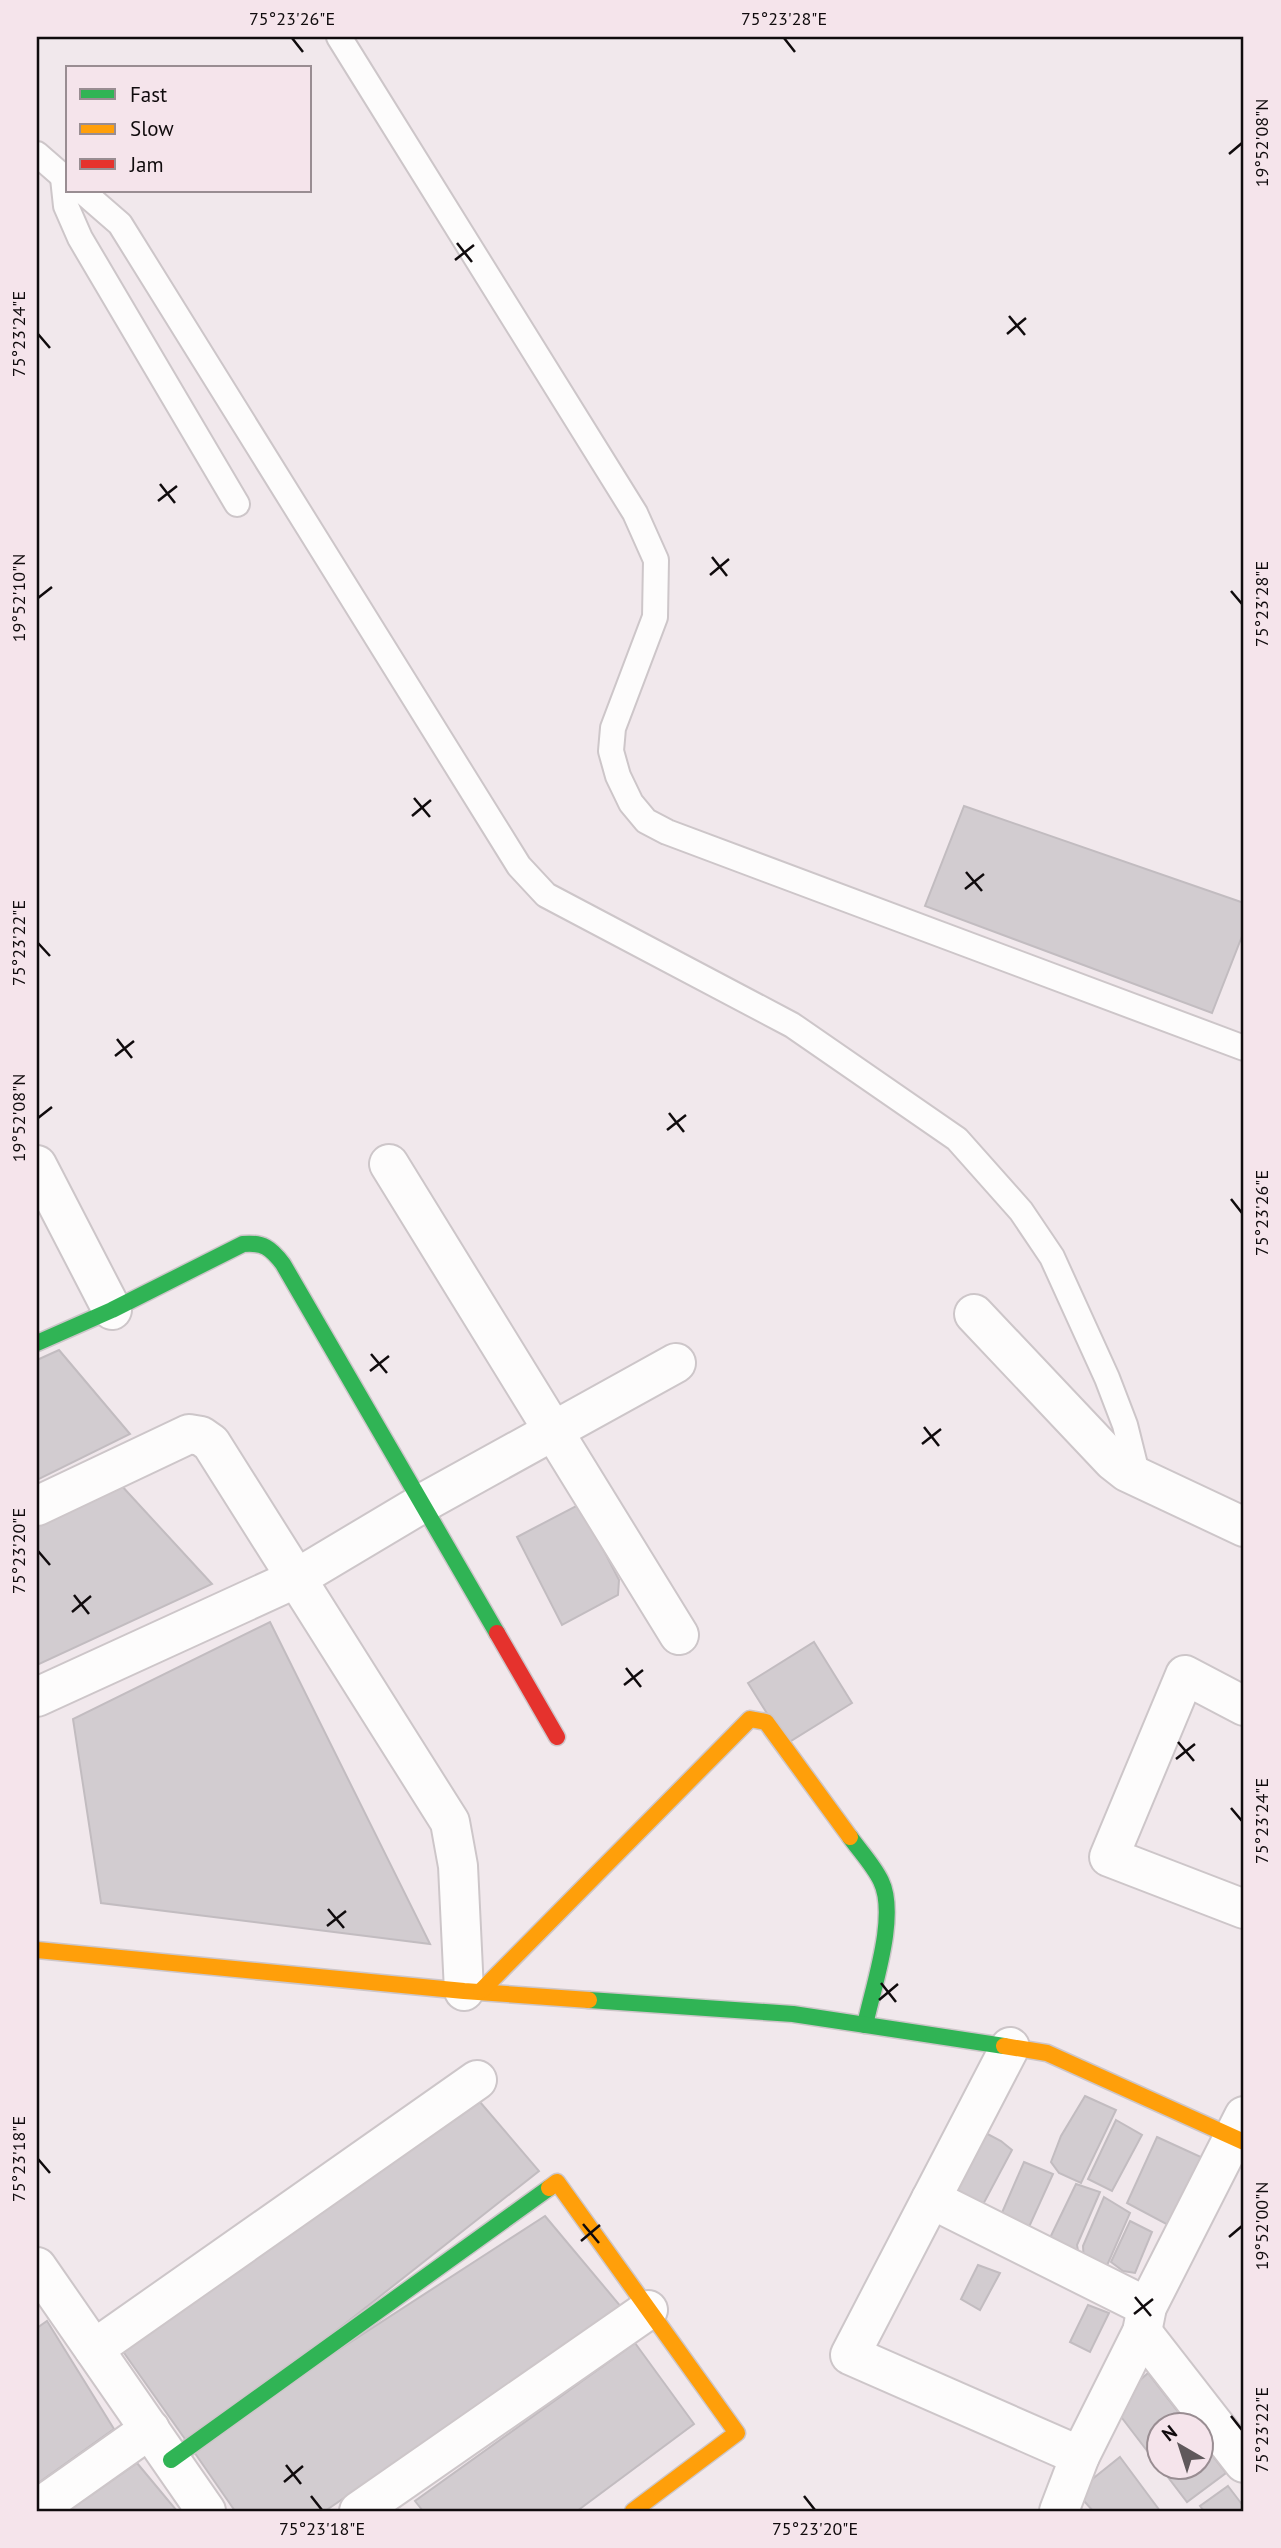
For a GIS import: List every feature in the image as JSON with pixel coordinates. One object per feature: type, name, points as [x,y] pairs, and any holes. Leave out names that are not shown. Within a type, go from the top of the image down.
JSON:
[{"type":"street","points":[[389,1164],[679,1635]]},
{"type":"street","points":[[37,1165],[113,1310]]},
{"type":"street","points":[[37,1343],[113,1310],[243,1244],[259,1242],[269,1246],[283,1264],[558,1737]]},
{"type":"street","points":[[974,1314],[1127,1472],[1244,1527]]},
{"type":"street","points":[[37,1697],[297,1578],[421,1504],[676,1363]]},
{"type":"street","points":[[37,1506],[189,1434],[201,1436],[211,1443],[450,1822],[455,1841],[472,1991]]},
{"type":"street","points":[[1244,1706],[1185,1675],[1109,1857],[1244,1909]]},
{"type":"street","points":[[472,1991],[750,1719],[757,1719],[766,1722],[881,1880],[888,1899],[888,1921],[865,2025]]},
{"type":"street","points":[[37,1950],[472,1991],[793,2014],[1047,2053],[1241,2131],[1144,2319],[1080,2456],[1059,2511]]},
{"type":"street","points":[[1010,2047],[850,2354],[1080,2456]]},
{"type":"street","points":[[94,2349],[477,2080]]},
{"type":"street","points":[[37,2509],[160,2445],[557,2182],[737,2433],[633,2511]]},
{"type":"street","points":[[931,2199],[1144,2319],[1244,2463]]},
{"type":"street","points":[[41,2284],[94,2349],[206,2511]]},
{"type":"street","points":[[359,2511],[648,2309]]},
{"type":"lane","points":[[339,37],[635,513],[656,560],[654,617],[613,728],[611,751],[618,776],[631,803],[646,821],[667,832],[1244,1048]]},
{"type":"lane","points":[[37,154],[66,179]]},
{"type":"lane","points":[[69,192],[66,206],[80,238],[237,504]]},
{"type":"lane","points":[[82,192],[120,224],[519,866],[546,895],[792,1025],[957,1139],[1021,1211],[1052,1257],[1107,1378],[1125,1425],[1138,1477]]},
{"type":"building","points":[[964,806],[1244,903],[1244,931],[1212,1013],[925,906]]},
{"type":"building","points":[[59,1350],[130,1434],[37,1480],[37,1360]]},
{"type":"building","points":[[120,1484],[212,1584],[37,1665],[37,1526]]},
{"type":"building","points":[[580,1504],[619,1580],[618,1595],[562,1625],[517,1537]]},
{"type":"building","points":[[270,1622],[430,1944],[101,1903],[73,1719]]},
{"type":"building","points":[[814,1642],[852,1703],[786,1744],[748,1683]]},
{"type":"building","points":[[1085,2096],[1116,2110],[1081,2183],[1059,2173],[1051,2162],[1061,2136]]},
{"type":"building","points":[[480,2102],[539,2171],[190,2446],[122,2350]]},
{"type":"building","points":[[1116,2120],[1142,2135],[1112,2191],[1088,2179]]},
{"type":"building","points":[[980,2130],[1012,2150],[979,2212],[945,2194]]},
{"type":"building","points":[[1157,2137],[1203,2158],[1170,2226],[1127,2203]]},
{"type":"building","points":[[1024,2162],[1053,2174],[1029,2227],[1001,2215]]},
{"type":"building","points":[[1076,2184],[1100,2192],[1077,2245],[1080,2263],[1048,2242]]},
{"type":"building","points":[[1104,2197],[1130,2213],[1105,2270],[1084,2264],[1083,2246]]},
{"type":"building","points":[[545,2216],[622,2308],[325,2511],[235,2511],[190,2446]]},
{"type":"building","points":[[1130,2221],[1152,2232],[1135,2273],[1123,2271],[1111,2262]]},
{"type":"building","points":[[978,2265],[1000,2273],[980,2310],[961,2299]]},
{"type":"building","points":[[1088,2305],[1109,2313],[1090,2352],[1070,2342]]},
{"type":"building","points":[[47,2321],[114,2429],[37,2484],[37,2328]]},
{"type":"building","points":[[635,2343],[694,2424],[577,2511],[423,2511],[415,2501]]},
{"type":"building","points":[[1148,2373],[1178,2412],[1144,2412],[1144,2447],[1112,2405]]},
{"type":"building","points":[[1120,2457],[1160,2511],[1093,2511],[1076,2492]]},
{"type":"building","points":[[1214,2458],[1226,2473],[1214,2482]]},
{"type":"building","points":[[137,2463],[177,2511],[68,2511]]},
{"type":"building","points":[[1172,2482],[1214,2482],[1187,2502]]},
{"type":"building","points":[[1228,2486],[1244,2507],[1244,2511],[1204,2511],[1200,2506]]},
{"type":"traffic: fast","points":[[37,1343],[112,1310],[243,1244],[266,1247],[283,1264],[497,1633]]},
{"type":"traffic: fast","points":[[850,1837],[878,1875],[886,1896],[886,1932],[865,2025]]},
{"type":"traffic: fast","points":[[589,2000],[793,2014],[1004,2046]]},
{"type":"traffic: fast","points":[[171,2460],[549,2188]]},
{"type":"traffic: slow","points":[[481,1991],[750,1719],[766,1722],[850,1837]]},
{"type":"traffic: slow","points":[[37,1950],[464,1991],[589,2000]]},
{"type":"traffic: slow","points":[[1004,2046],[1047,2053],[1244,2142]]},
{"type":"traffic: slow","points":[[549,2188],[557,2182],[737,2433],[633,2511]]},
{"type":"traffic: jam","points":[[497,1633],[557,1737]]}]
